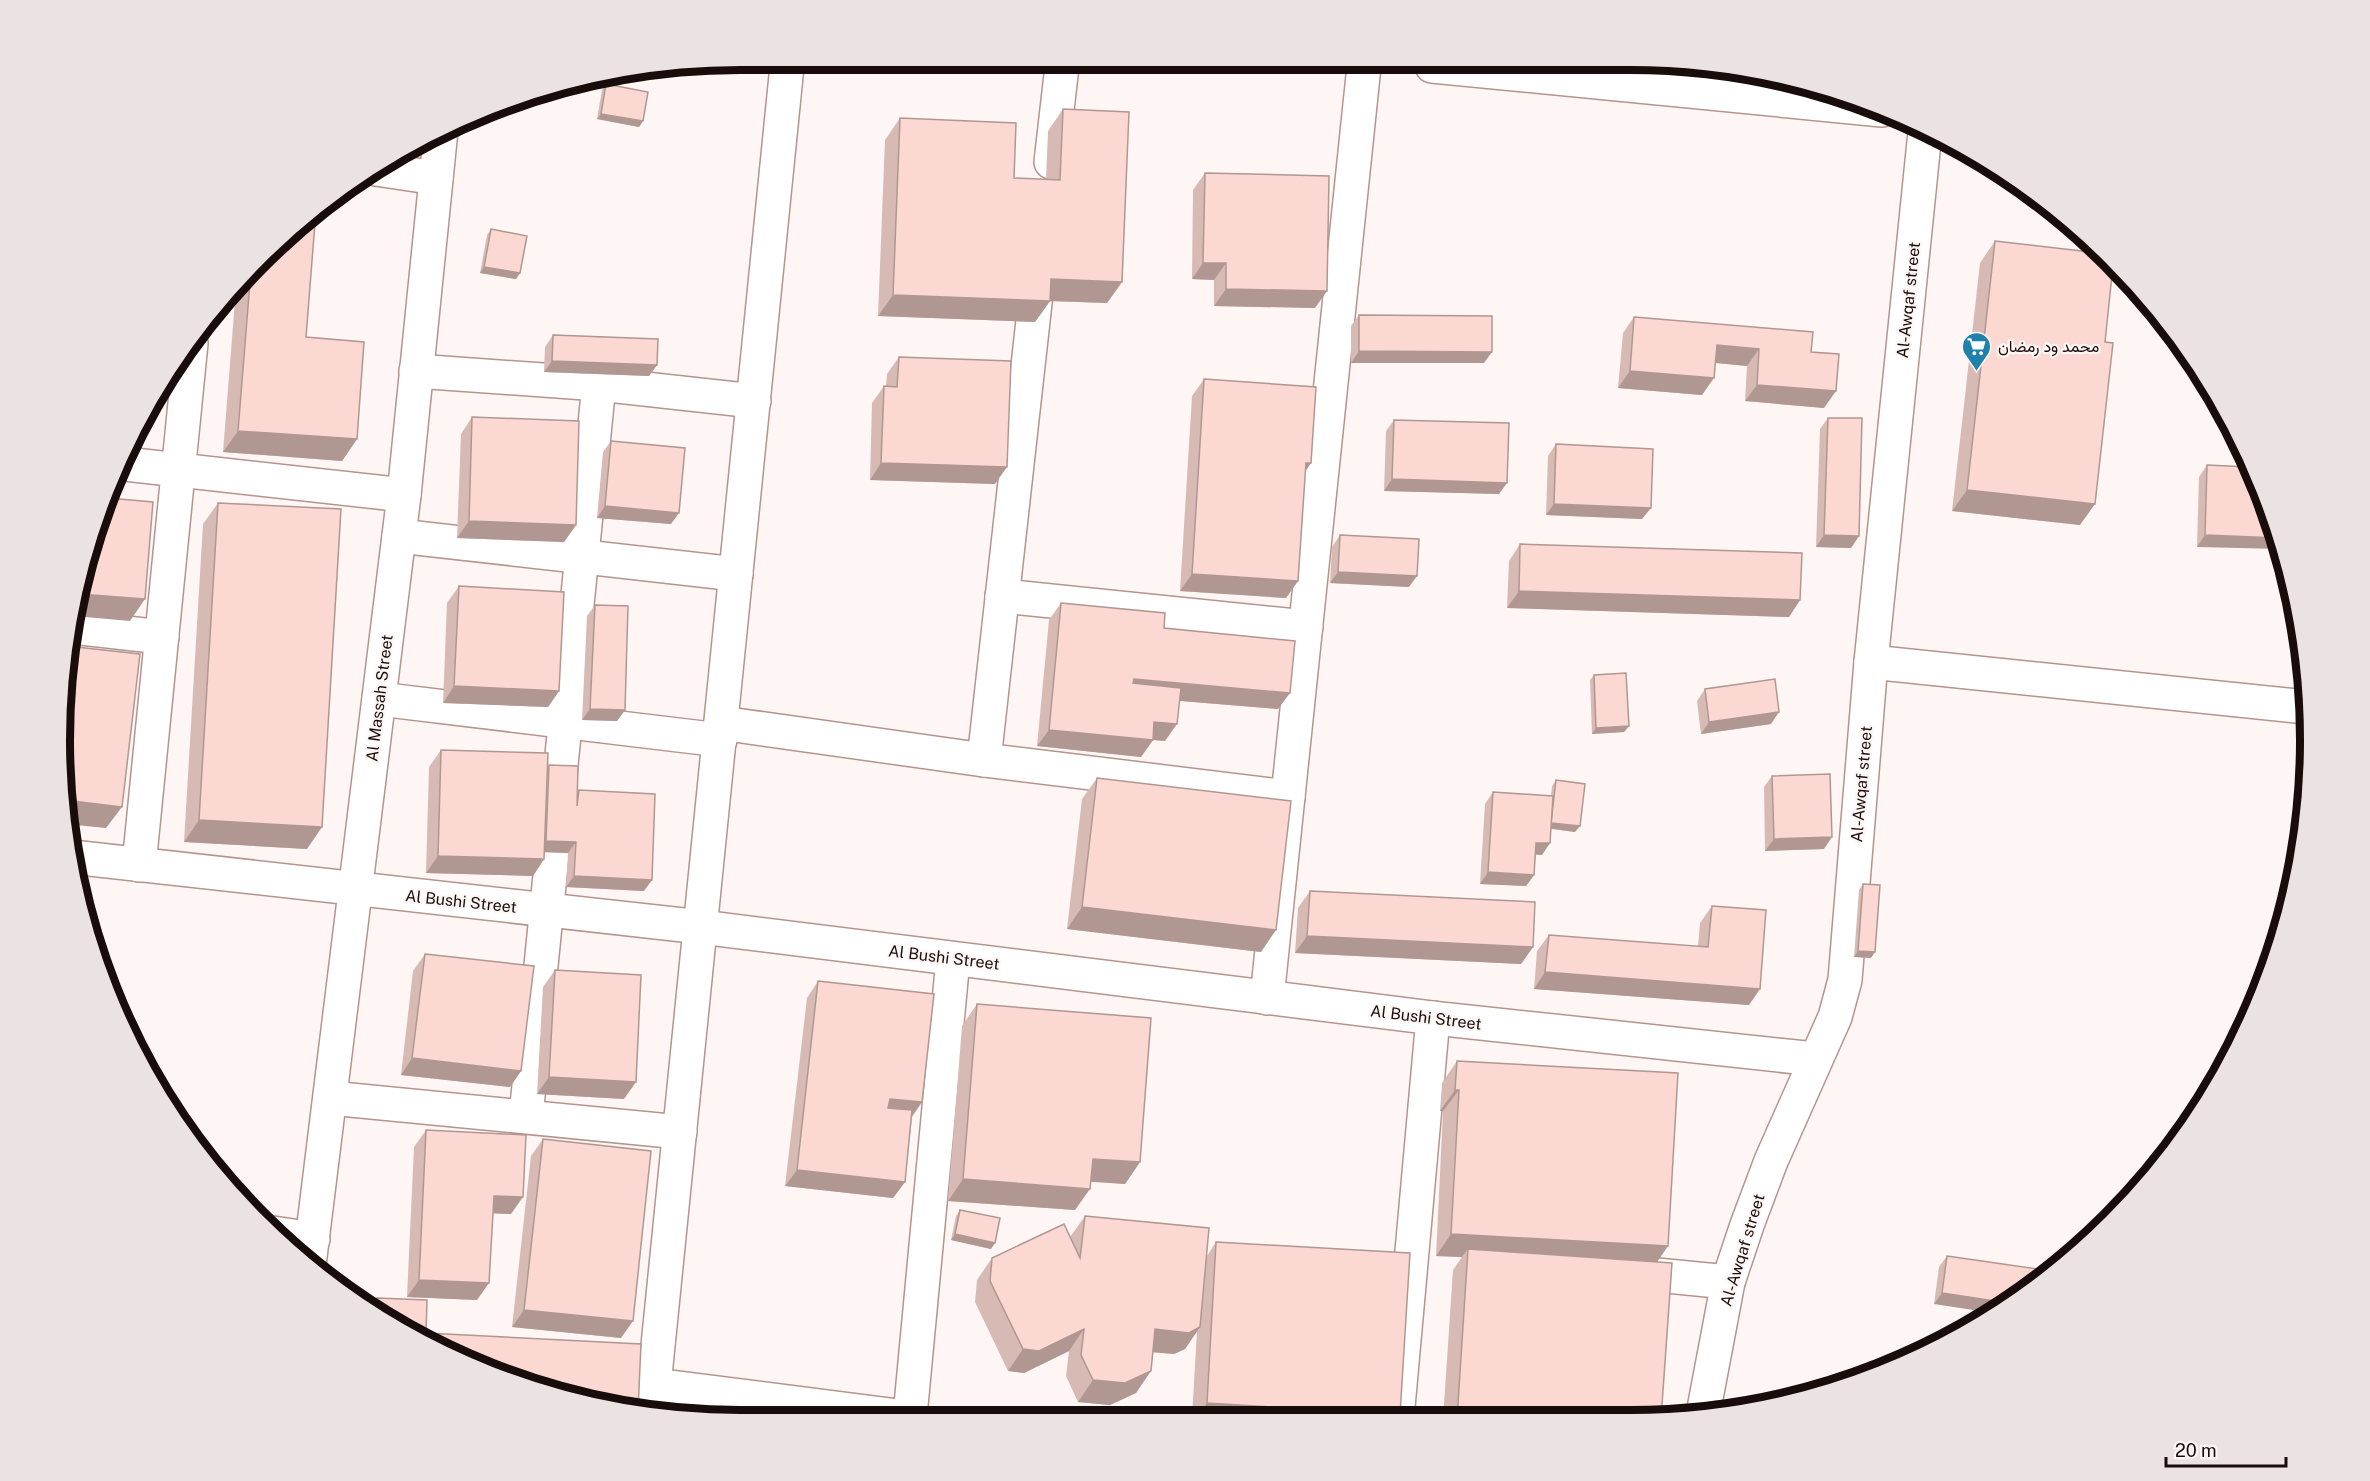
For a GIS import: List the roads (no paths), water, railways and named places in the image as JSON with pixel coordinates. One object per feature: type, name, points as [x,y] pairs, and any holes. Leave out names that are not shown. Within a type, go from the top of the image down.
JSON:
[{"type":"street","points":[[787,70],[653,1400],[806,1410]]},
{"type":"street","points":[[1047,196],[1062,70]]},
{"type":"street","points":[[1267,998],[1364,70]]},
{"type":"street","points":[[1473,70],[1846,107]]},
{"type":"street","name":"Al-Awqaf street","points":[[1704,1406],[1728,1282],[1771,1161],[1835,1017],[1845,980],[1871,662],[1924,139]]},
{"type":"street","name":"Al Massah Street","points":[[311,1252],[404,495],[440,142]]},
{"type":"street","points":[[387,171],[436,177]]},
{"type":"street","points":[[984,760],[1042,243]]},
{"type":"street","points":[[139,865],[189,359]]},
{"type":"street","points":[[416,371],[599,384],[754,401]]},
{"type":"street","points":[[526,1116],[599,384]]},
{"type":"street","points":[[131,465],[404,495]]},
{"type":"street","points":[[399,536],[736,574]]},
{"type":"street","points":[[1002,596],[1306,627]]},
{"type":"street","points":[[80,628],[162,637]]},
{"type":"street","points":[[1871,662],[2298,706]]},
{"type":"street","points":[[379,699],[566,721],[720,731],[1288,797]]},
{"type":"street","name":"Al Bushi Street","points":[[81,858],[701,927],[1432,1018],[1815,1059]]},
{"type":"street","points":[[911,1410],[953,958]]},
{"type":"street","points":[[1398,1410],[1432,1018]]},
{"type":"street","points":[[330,1098],[680,1132]]},
{"type":"street","points":[[1412,1251],[1447,1255]]},
{"type":"street","points":[[1599,1270],[1728,1282]]},
{"type":"place","name":"محمد ود رمضان","points":[[1977,372]]}]
